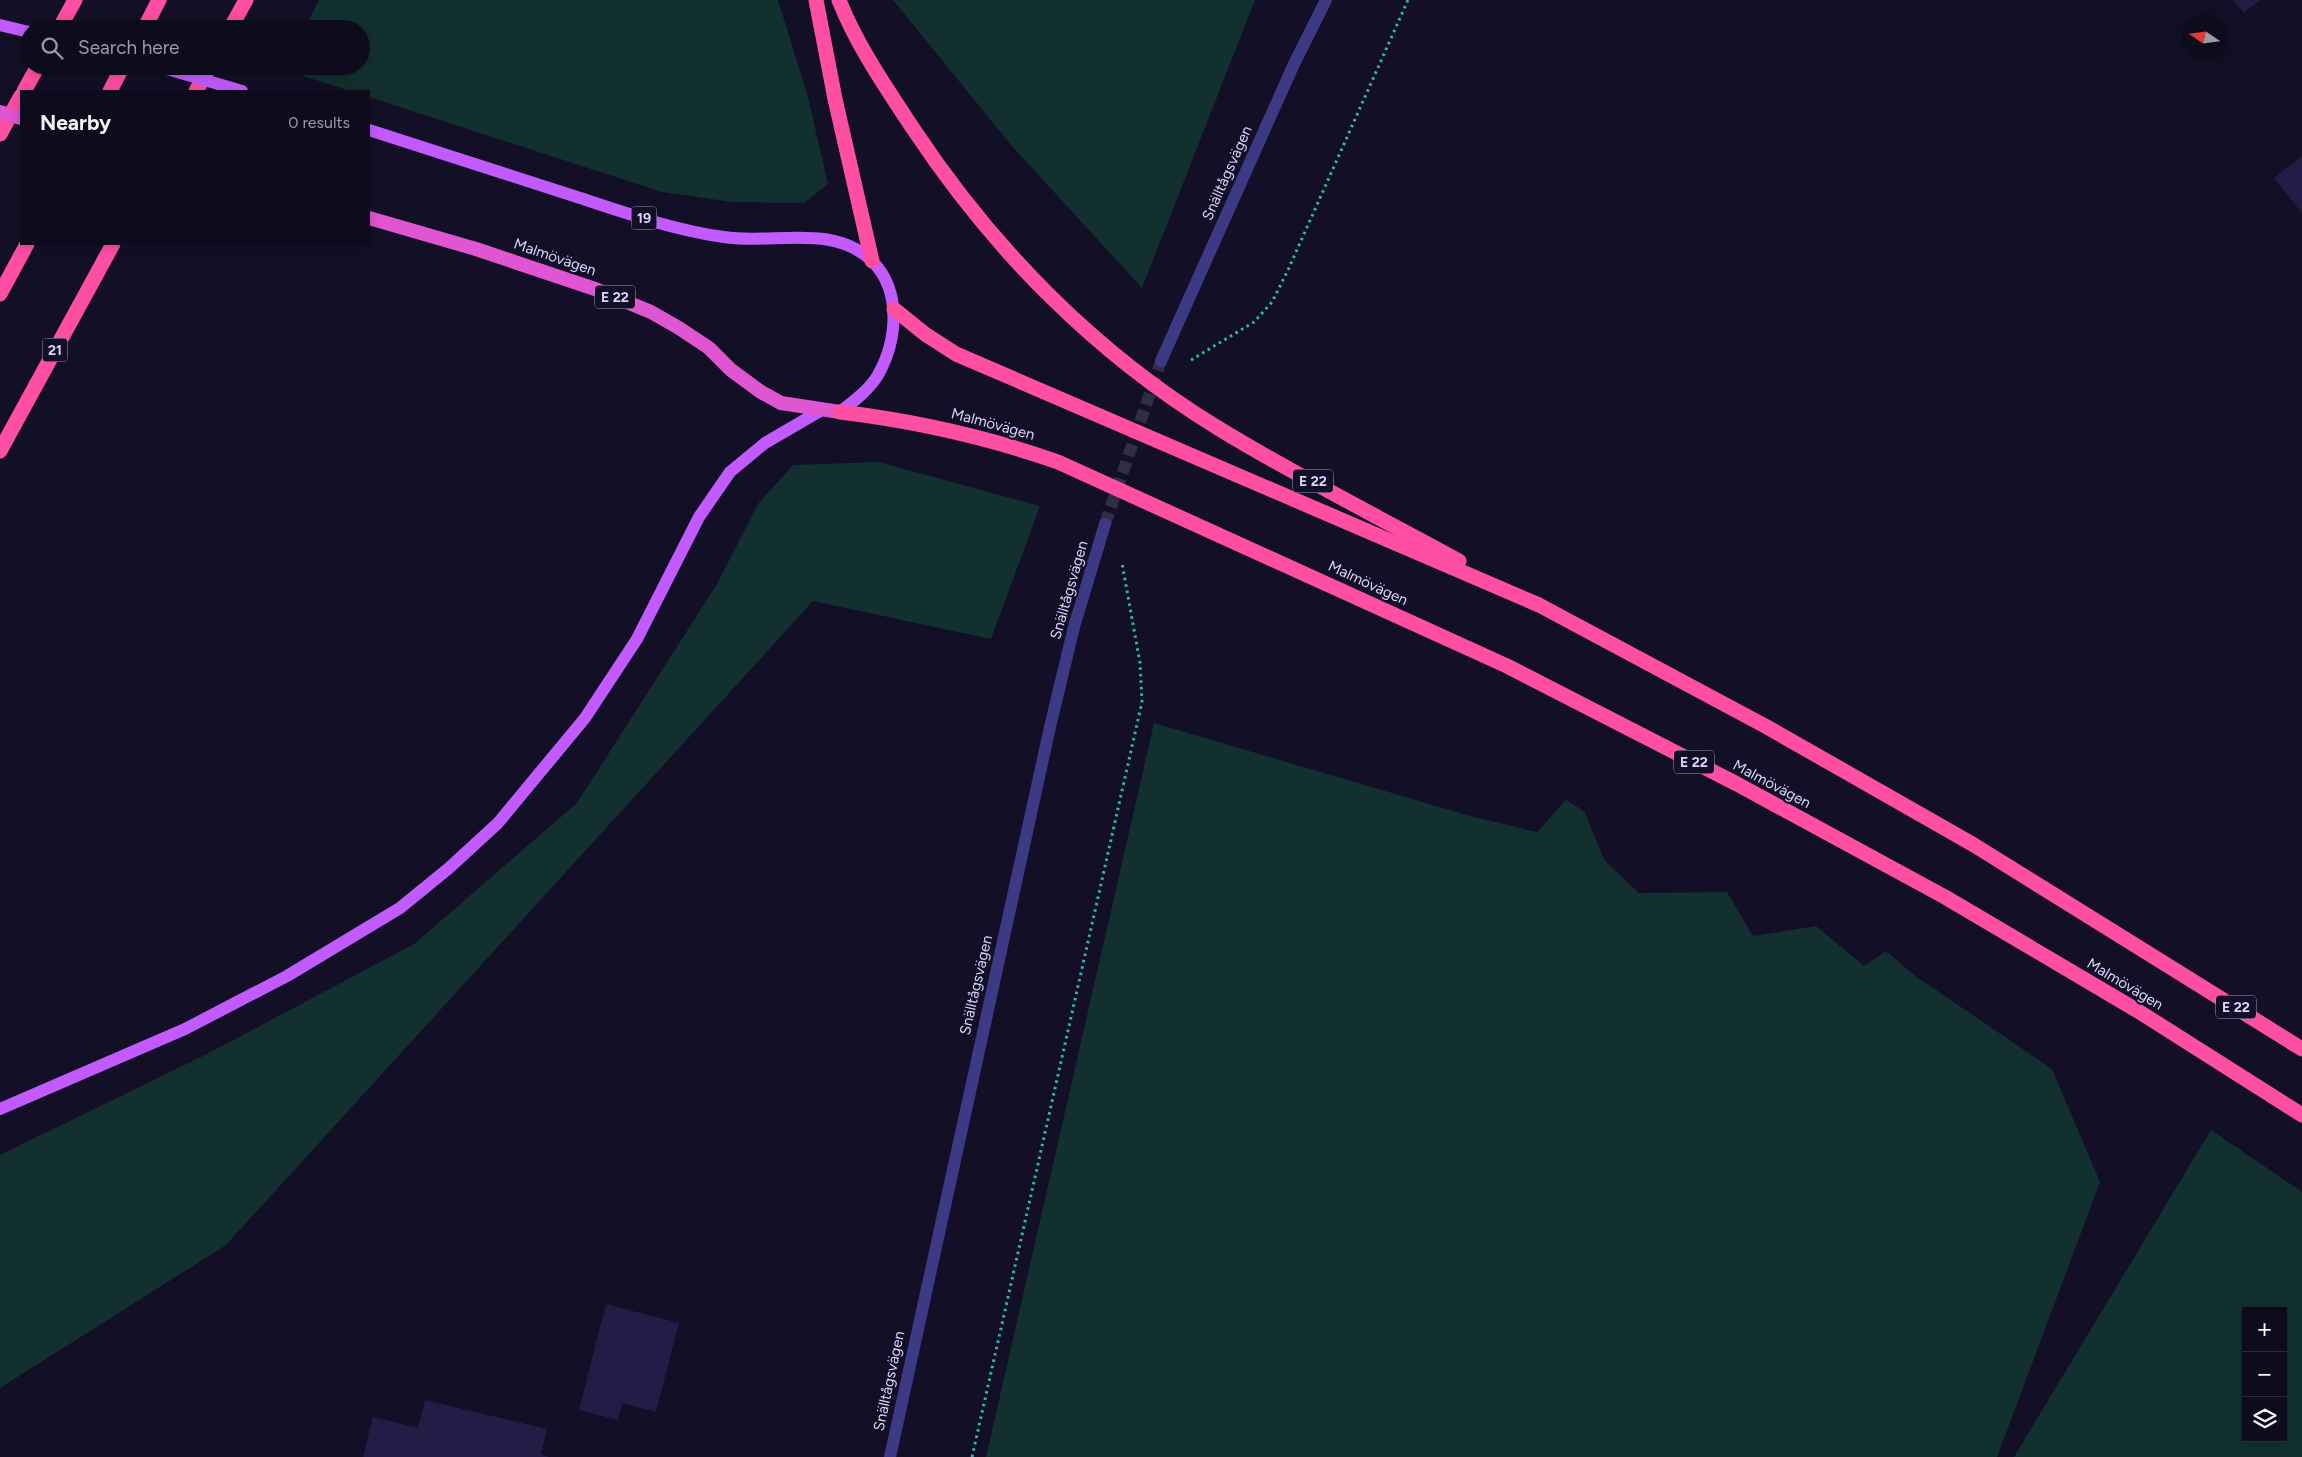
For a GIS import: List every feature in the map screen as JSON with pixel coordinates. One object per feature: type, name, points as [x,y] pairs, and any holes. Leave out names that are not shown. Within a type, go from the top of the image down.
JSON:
[{"type":"highway","points":[[64,20],[74,0]]},
{"type":"highway","points":[[149,20],[159,0]]},
{"type":"highway","points":[[235,20],[246,0]]},
{"type":"highway","points":[[816,0],[834,99],[872,261]]},
{"type":"highway","name":"E 22","points":[[839,0],[846,18],[887,89],[938,167],[977,217],[1029,277],[1096,340],[1217,428],[1767,728],[1974,845],[2302,1049]]},
{"type":"highway","points":[[25,90],[33,75]]},
{"type":"highway","points":[[111,90],[119,75]]},
{"type":"highway","points":[[197,90],[205,75]]},
{"type":"highway","points":[[0,134],[20,98]]},
{"type":"highway","points":[[0,112],[20,118]]},
{"type":"highway","name":"Malmövägen","points":[[370,218],[476,249],[595,289],[651,312],[709,348],[731,370],[761,392],[782,403],[820,410],[898,419],[955,431],[1006,444],[1058,462],[1507,666],[1737,784],[1944,896],[2138,1011],[2302,1115]]},
{"type":"highway","points":[[0,294],[26,245]]},
{"type":"highway","name":"21","points":[[0,451],[113,245]]},
{"type":"highway","points":[[894,308],[925,334],[956,354],[1539,605]]},
{"type":"main road","points":[[2,25],[20,30]]},
{"type":"main road","points":[[188,75],[239,90]]},
{"type":"main road","name":"19","points":[[370,130],[653,221],[723,237],[758,240],[812,237],[833,240],[853,248],[872,261],[883,276],[890,291],[894,308]]},
{"type":"main road","points":[[840,412],[862,395],[877,376],[892,334],[894,308]]},
{"type":"main road","points":[[0,1109],[185,1029],[287,976],[400,908],[449,868],[498,823],[585,718],[637,639],[699,517],[730,472],[764,443],[820,410]]},
{"type":"street","name":"Snälltågsvägen","points":[[1161,360],[1290,72],[1326,0]]},
{"type":"street","name":"Snälltågsvägen","points":[[890,1457],[1050,727],[1074,627],[1105,524]]},
{"type":"path","points":[[1189,361],[1254,322],[1272,302],[1408,0]]},
{"type":"path","points":[[972,1457],[1142,702],[1140,663],[1122,562],[1124,554]]},
{"type":"green space","points":[[319,0],[778,0],[808,97],[828,184],[804,203],[732,202],[662,192],[370,97],[370,90],[347,90],[301,75],[370,75],[370,20],[309,20]]},
{"type":"green space","points":[[893,0],[1255,0],[1142,288],[1011,145]]},
{"type":"green space","points":[[879,462],[1040,506],[991,639],[813,601],[226,1245],[0,1388],[0,1155],[207,1054],[414,944],[577,803],[717,584],[758,504],[793,465]]},
{"type":"green space","points":[[1154,723],[1470,816],[1537,832],[1566,800],[1584,811],[1605,861],[1639,893],[1727,892],[1753,936],[1816,926],[1864,966],[1886,951],[1914,975],[2052,1069],[2100,1182],[1997,1457],[986,1457]]},
{"type":"green space","points":[[2211,1130],[2302,1192],[2302,1457],[2014,1457]]},
{"type":"building","points":[[2233,0],[2260,0],[2244,13]]},
{"type":"building","points":[[2302,156],[2302,213],[2274,178]]},
{"type":"building","points":[[606,1304],[679,1323],[656,1412],[622,1403],[618,1420],[579,1410]]},
{"type":"building","points":[[425,1400],[547,1429],[541,1454],[549,1457],[363,1457],[373,1417],[418,1428]]},
{"type":"tunnel","points":[[1105,524],[1161,361]]}]
